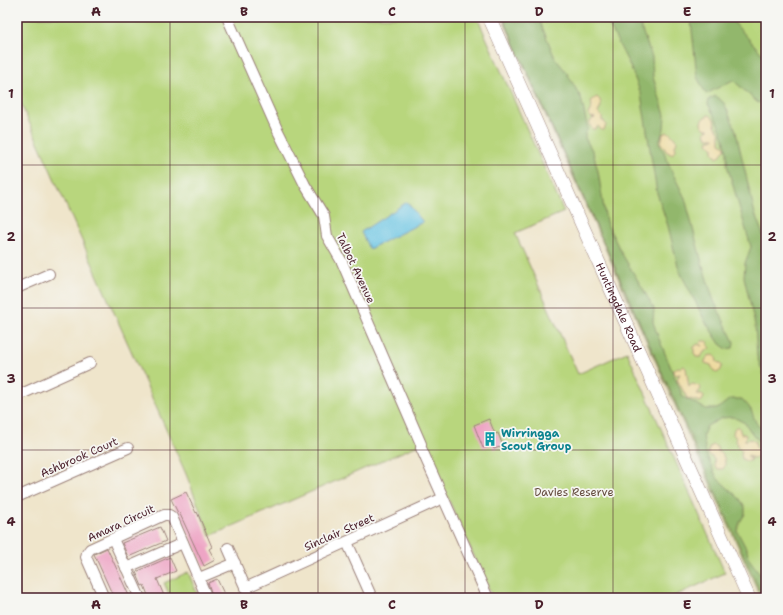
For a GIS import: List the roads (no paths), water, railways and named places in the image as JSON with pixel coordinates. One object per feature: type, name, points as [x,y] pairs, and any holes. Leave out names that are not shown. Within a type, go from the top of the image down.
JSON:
[{"type":"main road","name":"Huntingdale Road","points":[[489,17],[749,598]]},
{"type":"street","name":"Talbot Avenue","points":[[227,17],[277,129],[305,185],[324,216],[327,236],[342,262],[443,498],[488,598]]},
{"type":"street","points":[[17,288],[49,274]]},
{"type":"street","points":[[17,396],[90,363]]},
{"type":"street","name":"Ashbrook Court","points":[[17,498],[128,448]]},
{"type":"street","name":"Sinclair Street","points":[[246,588],[443,498]]},
{"type":"street","name":"Amara Circuit","points":[[104,598],[86,558],[87,553],[90,549],[164,515],[172,518],[207,598]]},
{"type":"street","points":[[113,539],[140,598]]},
{"type":"street","points":[[347,542],[372,598]]},
{"type":"street","points":[[126,568],[184,543]]},
{"type":"street","points":[[228,548],[250,598]]},
{"type":"street","points":[[199,578],[235,563]]},
{"type":"water","points":[[407,202],[423,222],[369,249],[361,232]]},
{"type":"place","name":"Wirringga Scout Group","points":[[490,439]]},
{"type":"park label","name":"Davies Reserve","points":[[574,492]]}]
